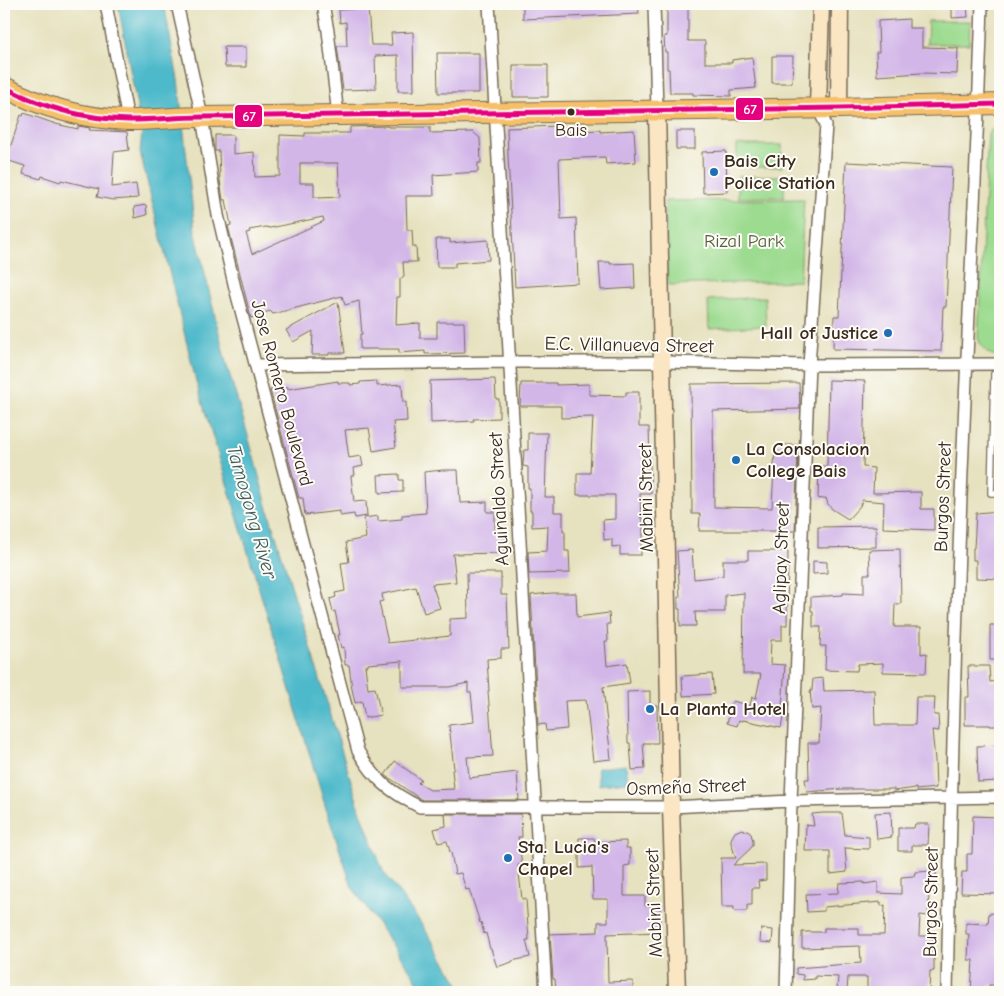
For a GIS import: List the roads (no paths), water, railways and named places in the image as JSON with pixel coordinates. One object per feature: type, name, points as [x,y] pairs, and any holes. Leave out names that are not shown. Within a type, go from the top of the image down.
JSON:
[{"type":"highway","points":[[4,88],[24,98],[78,115],[133,120],[198,117],[658,110],[822,116],[839,108],[1000,104]]},
{"type":"street","points":[[106,4],[133,120]]},
{"type":"street","name":"Jose Romero Boulevard","points":[[177,4],[218,215],[256,366],[358,751],[367,766],[381,782]]},
{"type":"street","points":[[324,4],[338,115]]},
{"type":"street","name":"Aguinaldo Street","points":[[489,4],[546,992]]},
{"type":"street","name":"Mabini Street","points":[[654,4],[658,110],[671,807],[677,992]]},
{"type":"street","name":"Aglipay Street","points":[[786,992],[791,801],[809,365],[822,116],[821,4]]},
{"type":"street","points":[[839,108],[840,4]]},
{"type":"street","name":"Burgos Street","points":[[947,992],[958,580],[982,4]]},
{"type":"street","name":"E.C. Villanueva Street","points":[[256,366],[509,362],[663,362],[809,365],[1000,364]]},
{"type":"street","name":"Osmeña Street","points":[[381,782],[401,798],[420,807],[671,807],[791,801],[1000,798]]},
{"type":"lane","points":[[994,374],[991,493],[1000,493]]},
{"type":"water","name":"Tamogong River","points":[[118,4],[164,4],[178,80],[195,231],[226,363],[269,513],[359,807],[383,871],[423,926],[464,992],[423,992],[414,976],[352,887],[328,815],[197,385],[140,152],[142,133]]},
{"type":"water","points":[[626,765],[628,782],[599,785],[597,768]]},
{"type":"place","name":"Bais","points":[[571,112]]},
{"type":"place","name":"Bais City Police Station","points":[[714,172]]},
{"type":"place","name":"Hall of Justice","points":[[888,333]]},
{"type":"place","name":"La Consolacion College Bais","points":[[736,460]]},
{"type":"place","name":"La Planta Hotel","points":[[650,709]]},
{"type":"place","name":"Sta. Lucia's Chapel","points":[[508,858]]},
{"type":"park label","name":"Rizal Park","points":[[744,241]]}]
